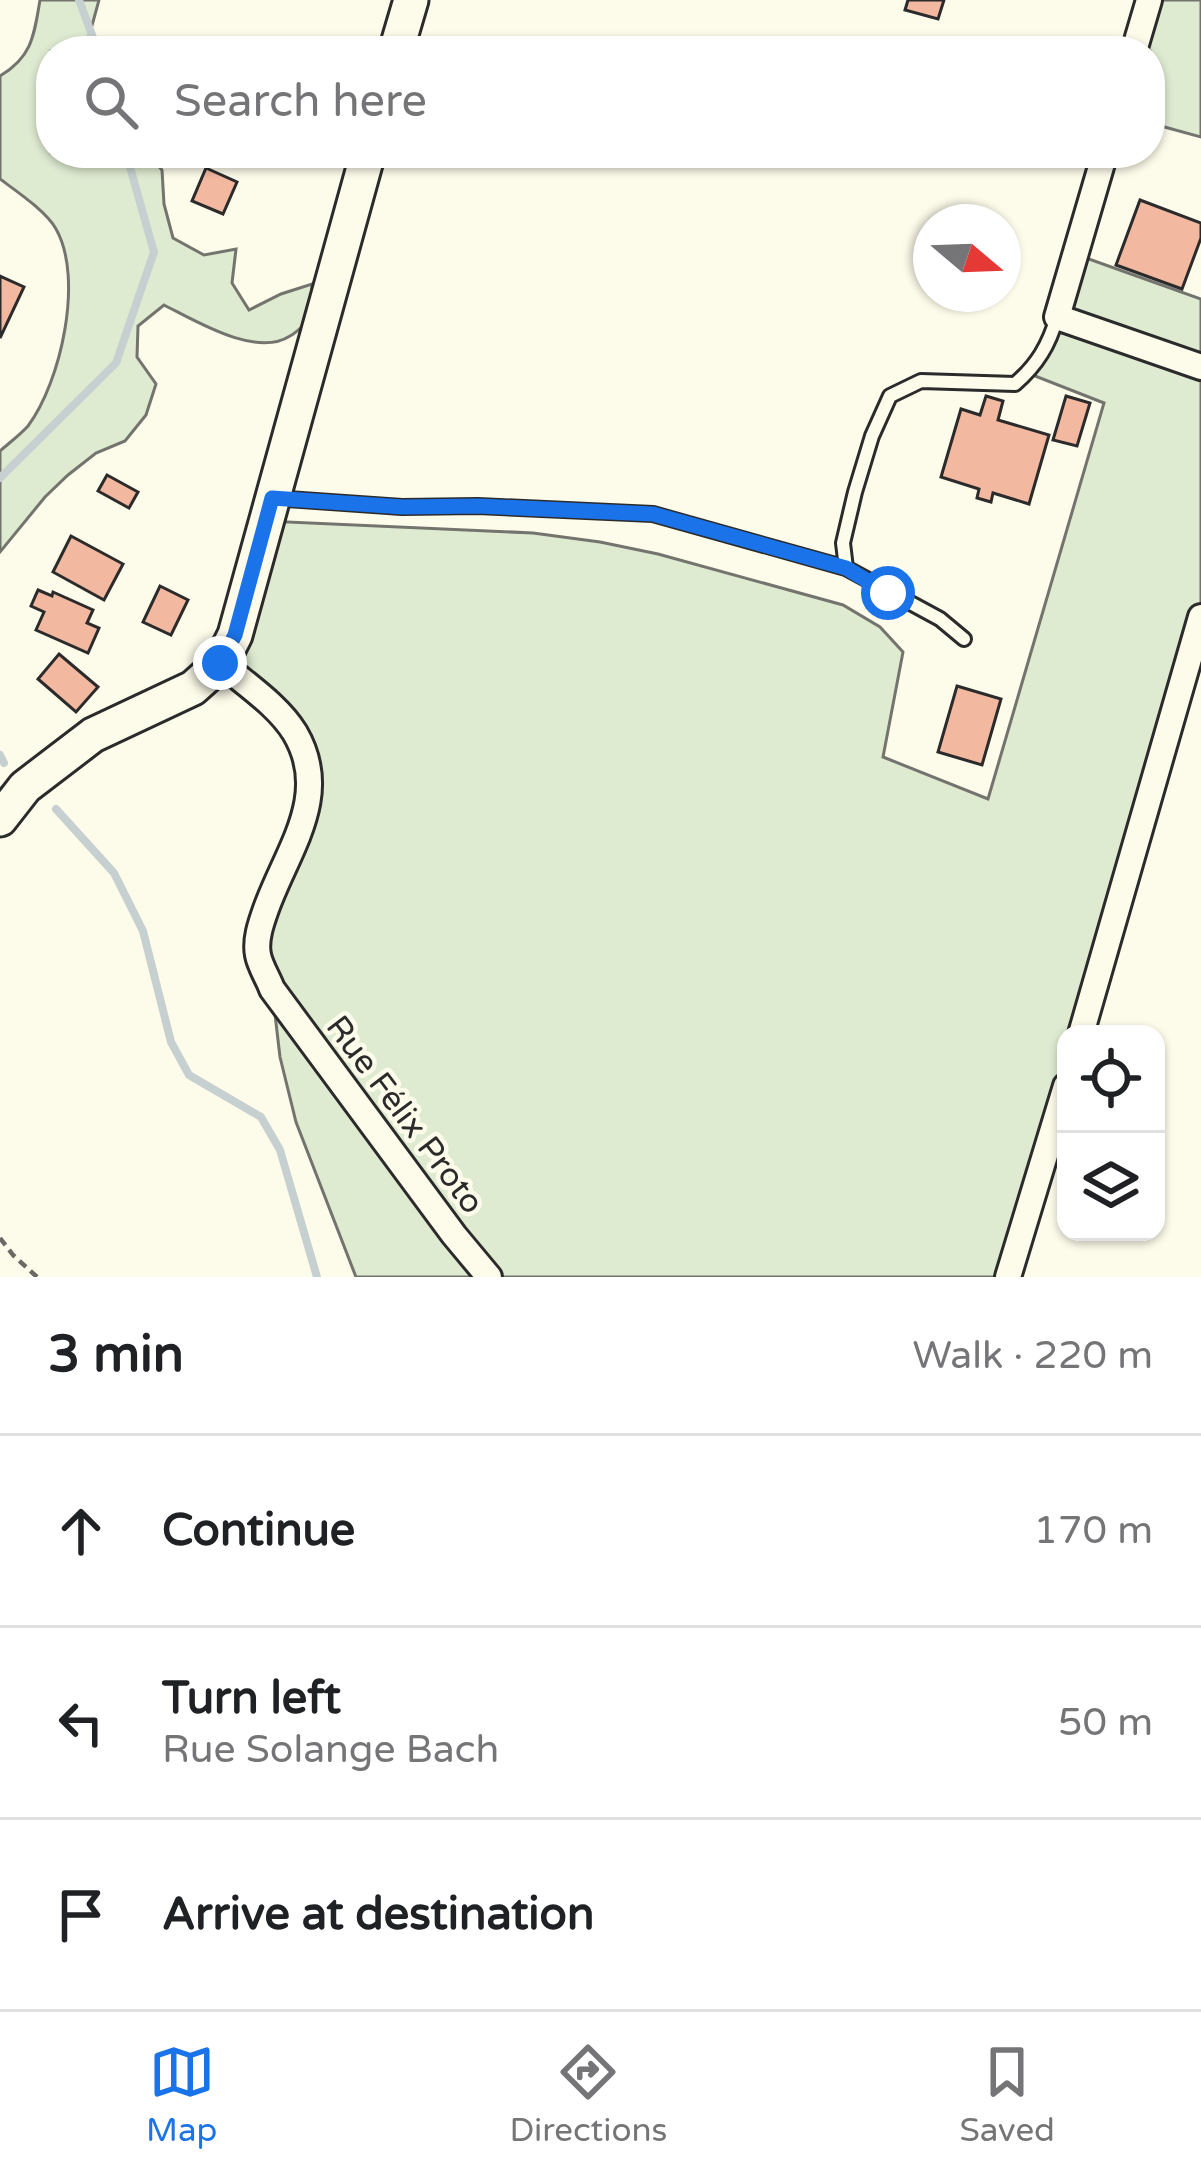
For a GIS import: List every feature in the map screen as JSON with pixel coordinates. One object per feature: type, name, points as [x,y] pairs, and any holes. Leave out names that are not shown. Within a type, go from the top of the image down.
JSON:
[{"type":"street","points":[[400,36],[410,0]]},
{"type":"street","points":[[1138,36],[1149,0]]},
{"type":"street","points":[[0,819],[25,787],[93,735],[193,688],[220,663],[235,635],[364,168]]},
{"type":"street","points":[[1101,168],[1057,317],[1201,367]]},
{"type":"street","points":[[1084,1025],[1201,617]]},
{"type":"street","name":"Rue Félix Proto","points":[[220,663],[270,704],[294,732],[310,767],[309,798],[300,833],[260,926],[257,952],[272,989],[489,1277]]},
{"type":"street","points":[[1008,1277],[1057,1116]]},
{"type":"lane","points":[[846,568],[843,543],[855,492],[890,396],[921,381],[1015,384],[1035,367],[1057,317]]},
{"type":"lane","points":[[272,498],[653,514],[846,568],[940,620],[964,639]]},
{"type":"path","points":[[0,1238],[38,1277]]},
{"type":"green space","points":[[40,0],[99,0],[89,36],[36,36],[36,168],[160,168],[173,238],[204,255],[236,249],[232,283],[249,310],[312,284],[312,317],[290,336],[260,343],[226,335],[164,305],[138,326],[137,357],[156,384],[146,415],[125,441],[96,453],[68,475],[0,552],[0,451],[28,426],[40,407],[59,357],[68,301],[64,250],[56,229],[38,208],[0,179],[0,76],[19,61],[36,24]]},
{"type":"green space","points":[[1149,0],[1201,0],[1201,137],[1165,127],[1165,36],[1138,36]]},
{"type":"green space","points":[[1075,254],[1201,299],[1201,355],[1059,308]]},
{"type":"green space","points":[[1057,317],[1201,367],[1201,617],[1084,1025],[1057,1025],[1057,1116],[1008,1277],[356,1277],[296,1122],[280,1057],[272,989],[257,952],[303,822],[294,731],[221,663],[266,521],[533,533],[600,542],[843,605],[880,627],[903,652],[883,757],[988,799],[1104,403],[1035,376]]},
{"type":"building","points":[[908,0],[944,0],[938,19],[905,10]]},
{"type":"building","points":[[206,168],[237,182],[223,214],[192,201]]},
{"type":"building","points":[[1140,200],[1201,223],[1201,238],[1182,289],[1116,265]]},
{"type":"building","points":[[0,276],[24,287],[0,338]]},
{"type":"building","points":[[986,396],[1003,401],[998,420],[1049,435],[1029,504],[993,493],[991,502],[977,498],[979,489],[941,477],[961,409],[980,415]]},
{"type":"building","points":[[1066,396],[1090,403],[1077,446],[1053,440]]},
{"type":"building","points":[[107,475],[138,492],[129,508],[98,491]]},
{"type":"building","points":[[71,536],[123,564],[104,600],[53,572]]},
{"type":"building","points":[[160,586],[188,600],[171,635],[143,622]]},
{"type":"building","points":[[38,590],[93,610],[87,623],[99,628],[88,653],[36,630],[44,612],[31,606]]},
{"type":"building","points":[[59,654],[98,687],[76,712],[38,679]]},
{"type":"building","points":[[957,686],[1001,699],[982,765],[938,752]]},
{"type":"waterway","points":[[79,0],[92,36]]},
{"type":"waterway","points":[[0,478],[116,363],[154,252],[130,168]]},
{"type":"waterway","points":[[0,755],[4,763]]},
{"type":"waterway","points":[[56,809],[114,873],[143,931],[171,1042],[189,1075],[261,1117],[280,1150],[317,1277]]},
{"type":"route","points":[[220,663],[235,635],[272,498],[653,514],[846,568],[888,593]]}]
